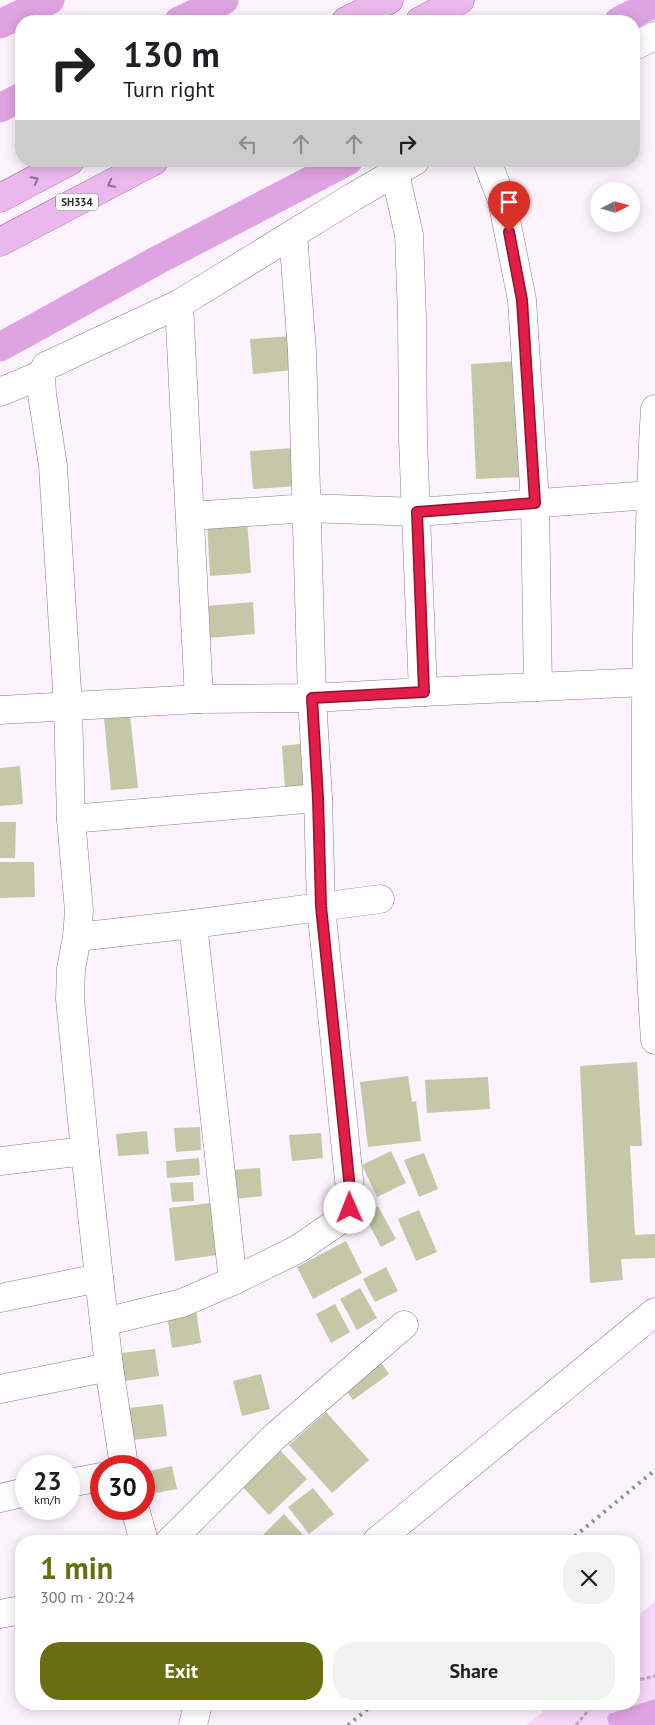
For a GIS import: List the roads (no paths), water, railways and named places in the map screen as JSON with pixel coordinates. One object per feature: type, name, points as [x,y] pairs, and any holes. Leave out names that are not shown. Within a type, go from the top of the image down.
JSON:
[{"type":"main road","points":[[358,15],[389,0]]},
{"type":"main road","points":[[431,15],[460,0]]},
{"type":"main road","points":[[0,198],[59,167]]},
{"type":"main road","name":"SH334","points":[[0,242],[143,167]]},
{"type":"street","points":[[640,43],[655,36]]},
{"type":"street","points":[[122,1455],[109,1367],[70,999],[71,969],[77,937],[79,911],[71,819],[68,707],[53,466],[41,375],[46,366],[179,304],[405,167],[424,692]]},
{"type":"street","points":[[489,167],[502,200],[522,300],[535,503],[538,687]]},
{"type":"street","points":[[104,1322],[182,1303],[233,1281],[298,1249],[346,1216],[350,1208],[351,1199],[321,906],[318,798],[312,698],[302,351],[293,234]]},
{"type":"street","points":[[179,304],[199,699]]},
{"type":"street","points":[[0,392],[41,375]]},
{"type":"street","points":[[655,409],[646,682],[646,760],[655,1040]]},
{"type":"street","points":[[190,516],[308,508],[417,512],[651,495]]},
{"type":"street","points":[[0,710],[199,699],[312,698],[646,682]]},
{"type":"street","points":[[71,819],[318,798]]},
{"type":"street","points":[[77,937],[380,899]]},
{"type":"street","points":[[192,924],[233,1281]]},
{"type":"street","points":[[0,1162],[85,1151]]},
{"type":"street","points":[[0,1298],[99,1278]]},
{"type":"street","points":[[384,1535],[655,1312]]},
{"type":"street","points":[[176,1535],[273,1438],[404,1325]]},
{"type":"street","points":[[0,1389],[109,1367]]},
{"type":"street","points":[[0,1498],[15,1495]]},
{"type":"street","points":[[138,1520],[142,1535]]},
{"type":"street","points":[[0,1614],[15,1611]]},
{"type":"street","points":[[193,1725],[197,1710]]},
{"type":"waterway","points":[[19,15],[50,0]]},
{"type":"waterway","points":[[192,15],[224,0]]},
{"type":"waterway","points":[[631,15],[655,3]]},
{"type":"waterway","points":[[0,24],[15,17]]},
{"type":"waterway","points":[[0,108],[15,100]]},
{"type":"waterway","points":[[0,347],[156,261],[336,167]]},
{"type":"railway","points":[[576,1535],[655,1470]]},
{"type":"railway","points":[[348,1725],[367,1710]]}]
